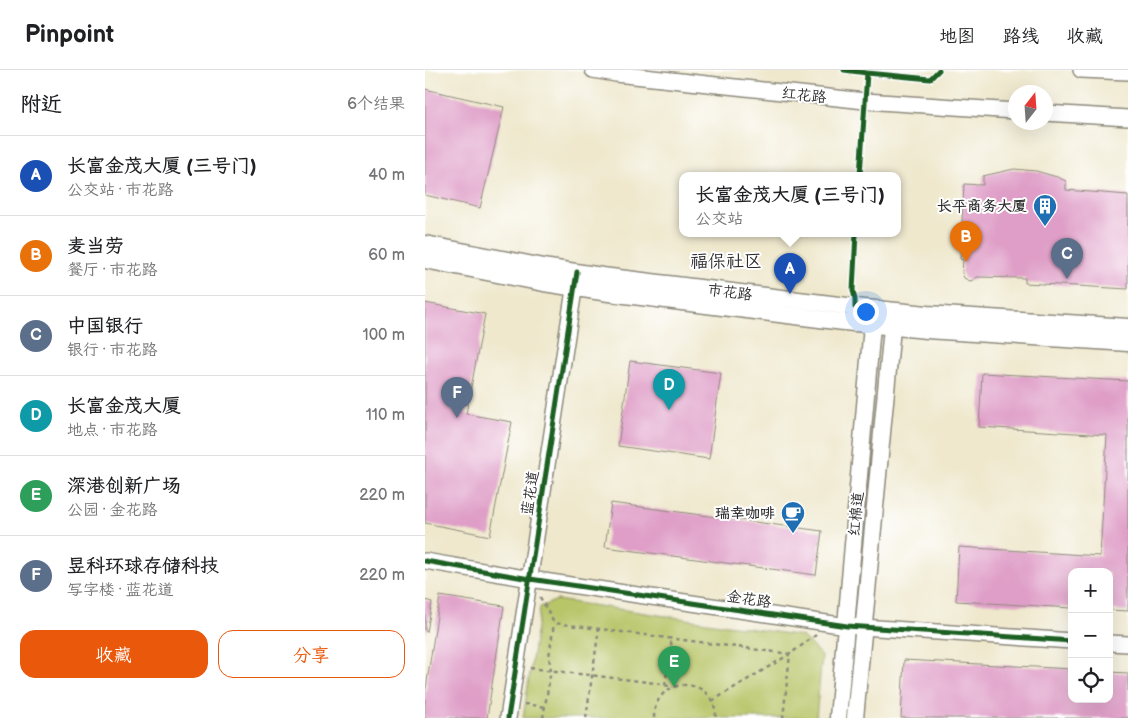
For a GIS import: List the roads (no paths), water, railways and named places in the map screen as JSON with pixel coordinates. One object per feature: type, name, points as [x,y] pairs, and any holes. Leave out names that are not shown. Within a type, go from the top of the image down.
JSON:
[{"type":"main road","name":"市花路","points":[[425,244],[576,280]]},
{"type":"main road","name":"市花路","points":[[425,260],[873,317],[1128,344]]},
{"type":"main road","name":"红棉道","points":[[838,718],[839,625],[873,317]]},
{"type":"main road","name":"市花路","points":[[893,319],[1128,327]]},
{"type":"main road","name":"红棉道","points":[[855,718],[893,319]]},
{"type":"street","name":"红花路","points":[[593,70],[865,101],[1008,111]]},
{"type":"street","points":[[1081,70],[1128,72]]},
{"type":"street","points":[[1053,113],[1128,118]]},
{"type":"street","name":"蓝花道","points":[[508,718],[576,280]]},
{"type":"street","name":"金花路","points":[[425,561],[530,579],[839,625],[1068,640]]},
{"type":"street","points":[[1113,643],[1128,644]]},
{"type":"place","name":"长平商务大厦","points":[[1045,227]]},
{"type":"place","name":"麦当劳","points":[[966,262]]},
{"type":"place","name":"中国银行","points":[[1067,279]]},
{"type":"place","name":"长富金茂大厦 (三号门)","points":[[790,294]]},
{"type":"place","name":"长富金茂大厦","points":[[669,410]]},
{"type":"place","name":"昱科环球存储科技","points":[[457,418]]},
{"type":"place","name":"瑞幸咖啡","points":[[793,534]]},
{"type":"place","name":"深港创新广场","points":[[674,687]]},
{"type":"district","name":"福保社区","points":[[726,261]]}]
